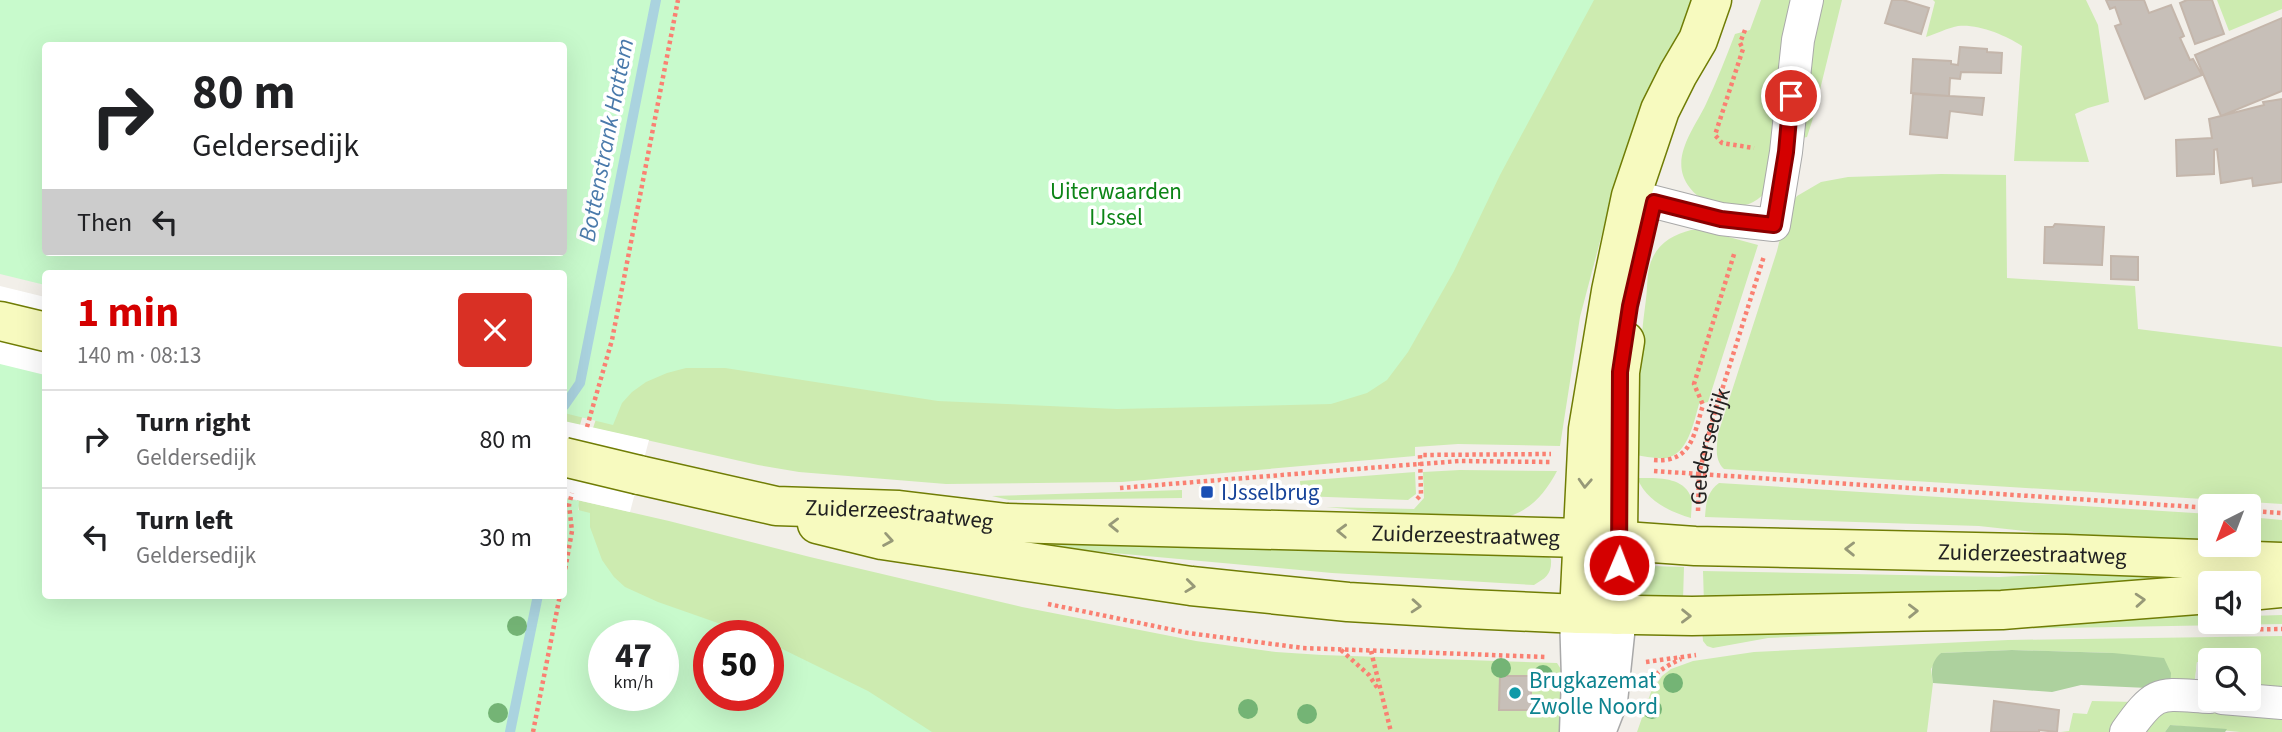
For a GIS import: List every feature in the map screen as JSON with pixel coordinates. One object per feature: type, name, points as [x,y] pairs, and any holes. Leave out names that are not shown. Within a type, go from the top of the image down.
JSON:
[{"type":"main road","points":[[1579,614],[1581,538],[1593,393],[1642,199],[1660,110],[1698,40],[1712,0]]},
{"type":"main road","points":[[1617,615],[1620,372],[1642,199]]},
{"type":"main road","points":[[0,321],[42,331]]},
{"type":"main road","name":"Zuiderzeestraatweg","points":[[567,458],[776,506],[899,510],[1007,523],[1581,538],[1695,545],[2079,554],[2282,562]]},
{"type":"main road","name":"Zuiderzeestraatweg","points":[[776,506],[818,525],[882,540],[1191,586],[1348,602],[1579,614],[1692,616],[2002,610],[2198,595]]},
{"type":"main road","points":[[2261,590],[2282,588]]},
{"type":"street","points":[[1642,199],[1721,219],[1774,225],[1786,152],[1798,40],[1807,0]]},
{"type":"street","points":[[1579,614],[1579,732]]},
{"type":"street","points":[[1597,732],[1608,701],[1617,615]]},
{"type":"street","points":[[2126,732],[2157,696],[2198,696]]},
{"type":"street","points":[[2261,701],[2282,703]]},
{"type":"path","points":[[621,293],[678,0]]},
{"type":"path","points":[[1745,30],[1740,43],[1743,49],[1715,135],[1722,144],[1786,152]]},
{"type":"path","name":"Geldersedijk","points":[[1695,545],[1699,474],[1711,425],[1774,225]]},
{"type":"path","points":[[1108,488],[1419,464]]},
{"type":"path","points":[[1699,474],[2198,507]]},
{"type":"path","points":[[2261,511],[2282,513]]},
{"type":"path","points":[[533,732],[559,599]]},
{"type":"path","points":[[1644,691],[1656,673],[1692,655],[1692,616]]},
{"type":"path","points":[[1341,649],[1369,676],[1381,693]]},
{"type":"path","points":[[1371,651],[1391,732]]},
{"type":"green space","name":"Uiterwaarden IJssel","points":[[0,0],[1594,0],[1500,175],[1454,271],[1408,352],[1387,380],[1367,393],[1331,404],[1117,409],[938,401],[725,368],[686,368],[646,382],[632,392],[622,403],[613,425],[567,414],[567,270],[42,270],[42,284],[0,274]]},
{"type":"green space","name":"Uiterwaarden IJssel","points":[[159,0],[1693,0],[1671,60],[1653,89],[1617,177],[1580,317],[1560,446],[1458,444],[1415,447],[1415,456],[1122,482],[946,484],[799,472],[593,428],[615,362],[604,340],[580,425],[567,423],[567,270],[104,270],[106,256],[567,256],[567,42],[529,42]]},
{"type":"green space","points":[[1761,0],[1795,0],[1770,187],[1749,204],[1723,205],[1701,198],[1693,192],[1684,177],[1682,156],[1735,34],[1750,30]]},
{"type":"green space","points":[[1819,0],[1842,0],[1813,118],[1807,137],[1802,138],[1805,79]]},
{"type":"green space","points":[[1933,0],[2086,0],[2098,25],[2109,102],[2075,114],[2089,162],[2014,161],[2022,46],[1992,31],[1966,26],[1954,27],[1926,37],[1935,2]]},
{"type":"green space","points":[[2217,0],[2282,0],[2282,9],[2229,31]]},
{"type":"green space","points":[[2006,175],[2007,278],[2135,286],[2138,329],[2282,347],[2282,504],[2261,503],[2261,494],[2198,494],[2198,499],[1724,469],[1717,457],[1718,434],[1777,251],[1787,209],[1797,196],[1821,182],[1848,177]]},
{"type":"green space","points":[[1691,230],[1703,230],[1758,245],[1708,402],[1699,404],[1685,444],[1674,456],[1666,458],[1633,455],[1649,267],[1664,243]]},
{"type":"green space","points":[[0,363],[42,373],[42,599],[567,599],[567,499],[579,501],[578,510],[590,513],[590,527],[602,560],[625,587],[709,620],[693,620],[693,711],[784,711],[784,650],[868,691],[932,732],[0,732]]},
{"type":"green space","points":[[1557,471],[1534,503],[1507,517],[1443,517],[1326,507],[1414,509],[1424,498],[1423,472]]},
{"type":"green space","points":[[1415,472],[1416,494],[1408,500],[1301,496],[1300,481]]},
{"type":"green space","points":[[1637,478],[1667,479],[1681,484],[1691,497],[1691,518],[1652,499]]},
{"type":"green space","points":[[1719,483],[2198,513],[2198,547],[2150,545],[1979,526],[1705,517],[1707,502]]},
{"type":"green space","points":[[1182,490],[1182,498],[1009,500],[992,496]]},
{"type":"green space","points":[[577,500],[1022,607],[1196,641],[1322,655],[1557,663],[1566,677],[1565,732],[758,732],[712,711],[784,711],[784,620],[693,620],[693,703],[679,696],[679,620],[601,620]]},
{"type":"green space","points":[[2261,518],[2282,520],[2282,550],[2261,549]]},
{"type":"green space","points":[[864,522],[1545,553],[1551,559],[1551,564],[1547,575],[1534,585],[1332,573],[1026,545]]},
{"type":"green space","points":[[1651,566],[1684,567],[1683,600],[1643,597],[1637,587],[1638,574]]},
{"type":"green space","points":[[2149,570],[2150,590],[1704,604],[1703,571],[1999,577]]},
{"type":"green space","points":[[2198,615],[2198,625],[1941,630],[1768,638],[1713,648],[1703,641],[1702,629]]},
{"type":"green space","points":[[2282,615],[2282,624],[2261,624],[2261,616]]},
{"type":"green space","points":[[2282,636],[2282,697],[2261,696],[2261,648],[2198,648],[2194,689],[2170,689],[2113,653],[2012,650],[1941,653],[1931,669],[1933,683],[1927,732],[1637,732],[1651,692],[1662,676],[1671,669],[1693,661],[1754,652],[2008,640]]},
{"type":"green space","points":[[2012,650],[2113,653],[2164,658],[2171,673],[2170,689],[2081,685],[2052,692],[1933,683],[1932,666],[1941,653]]},
{"type":"green space","points":[[2092,701],[2135,702],[2118,732],[2061,732],[2069,731],[2073,713],[2087,714]]},
{"type":"green space","points":[[2282,710],[2282,732],[2240,732],[2170,725],[2165,732],[2135,732],[2150,711]]},
{"type":"green space","points":[[2170,725],[2227,729],[2225,732],[2165,732]]},
{"type":"shaded area","points":[[2197,662],[2198,690],[2194,689]]},
{"type":"pier","points":[[0,286],[42,296],[42,374],[0,364]]},
{"type":"pier","points":[[567,422],[649,440],[630,512],[567,498]]},
{"type":"building","points":[[1892,0],[1903,0],[1929,8],[1921,34],[1885,23]]},
{"type":"building","points":[[2106,0],[2144,0],[2149,13],[2171,5],[2184,36],[2180,38],[2190,60],[2193,59],[2202,75],[2145,99],[2115,26],[2121,24],[2115,7],[2110,9]]},
{"type":"building","points":[[2187,0],[2212,0],[2224,34],[2195,44],[2180,3]]},
{"type":"building","points":[[2282,18],[2282,91],[2221,116],[2195,55]]},
{"type":"building","points":[[1960,47],[2002,53],[2001,73],[1961,72],[1960,79],[1950,78],[1949,96],[1911,93],[1913,59],[1951,61],[1951,64],[1958,65]]},
{"type":"building","points":[[1913,94],[1984,98],[1982,115],[1950,111],[1947,138],[1910,134]]},
{"type":"building","points":[[2282,99],[2282,182],[2253,186],[2252,178],[2221,183],[2217,149],[2214,150],[2214,174],[2177,176],[2176,140],[2212,138],[2209,119],[2264,105],[2263,102]]},
{"type":"building","points":[[2055,224],[2104,227],[2102,265],[2044,263],[2045,227],[2053,227]]},
{"type":"building","points":[[2111,256],[2138,257],[2138,280],[2111,279]]},
{"type":"building","name":"Brugkazemat Zwolle Noord","points":[[1500,676],[1531,676],[1531,710],[1499,710]]},
{"type":"building","points":[[1994,701],[2059,710],[2057,732],[1991,732]]},
{"type":"waterway","name":"Bottenstrank Hattem","points":[[567,402],[580,383],[656,0]]},
{"type":"waterway","name":"Bottenstrank Hattem","points":[[510,732],[537,599]]},
{"type":"place","name":"IJsselbrug","points":[[1207,492]]},
{"type":"place","name":"Brugkazemat Zwolle Noord","points":[[1515,693]]},
{"type":"route","points":[[1619,565],[1620,372],[1630,306],[1654,202],[1721,219],[1774,225],[1786,152],[1791,96]]}]
